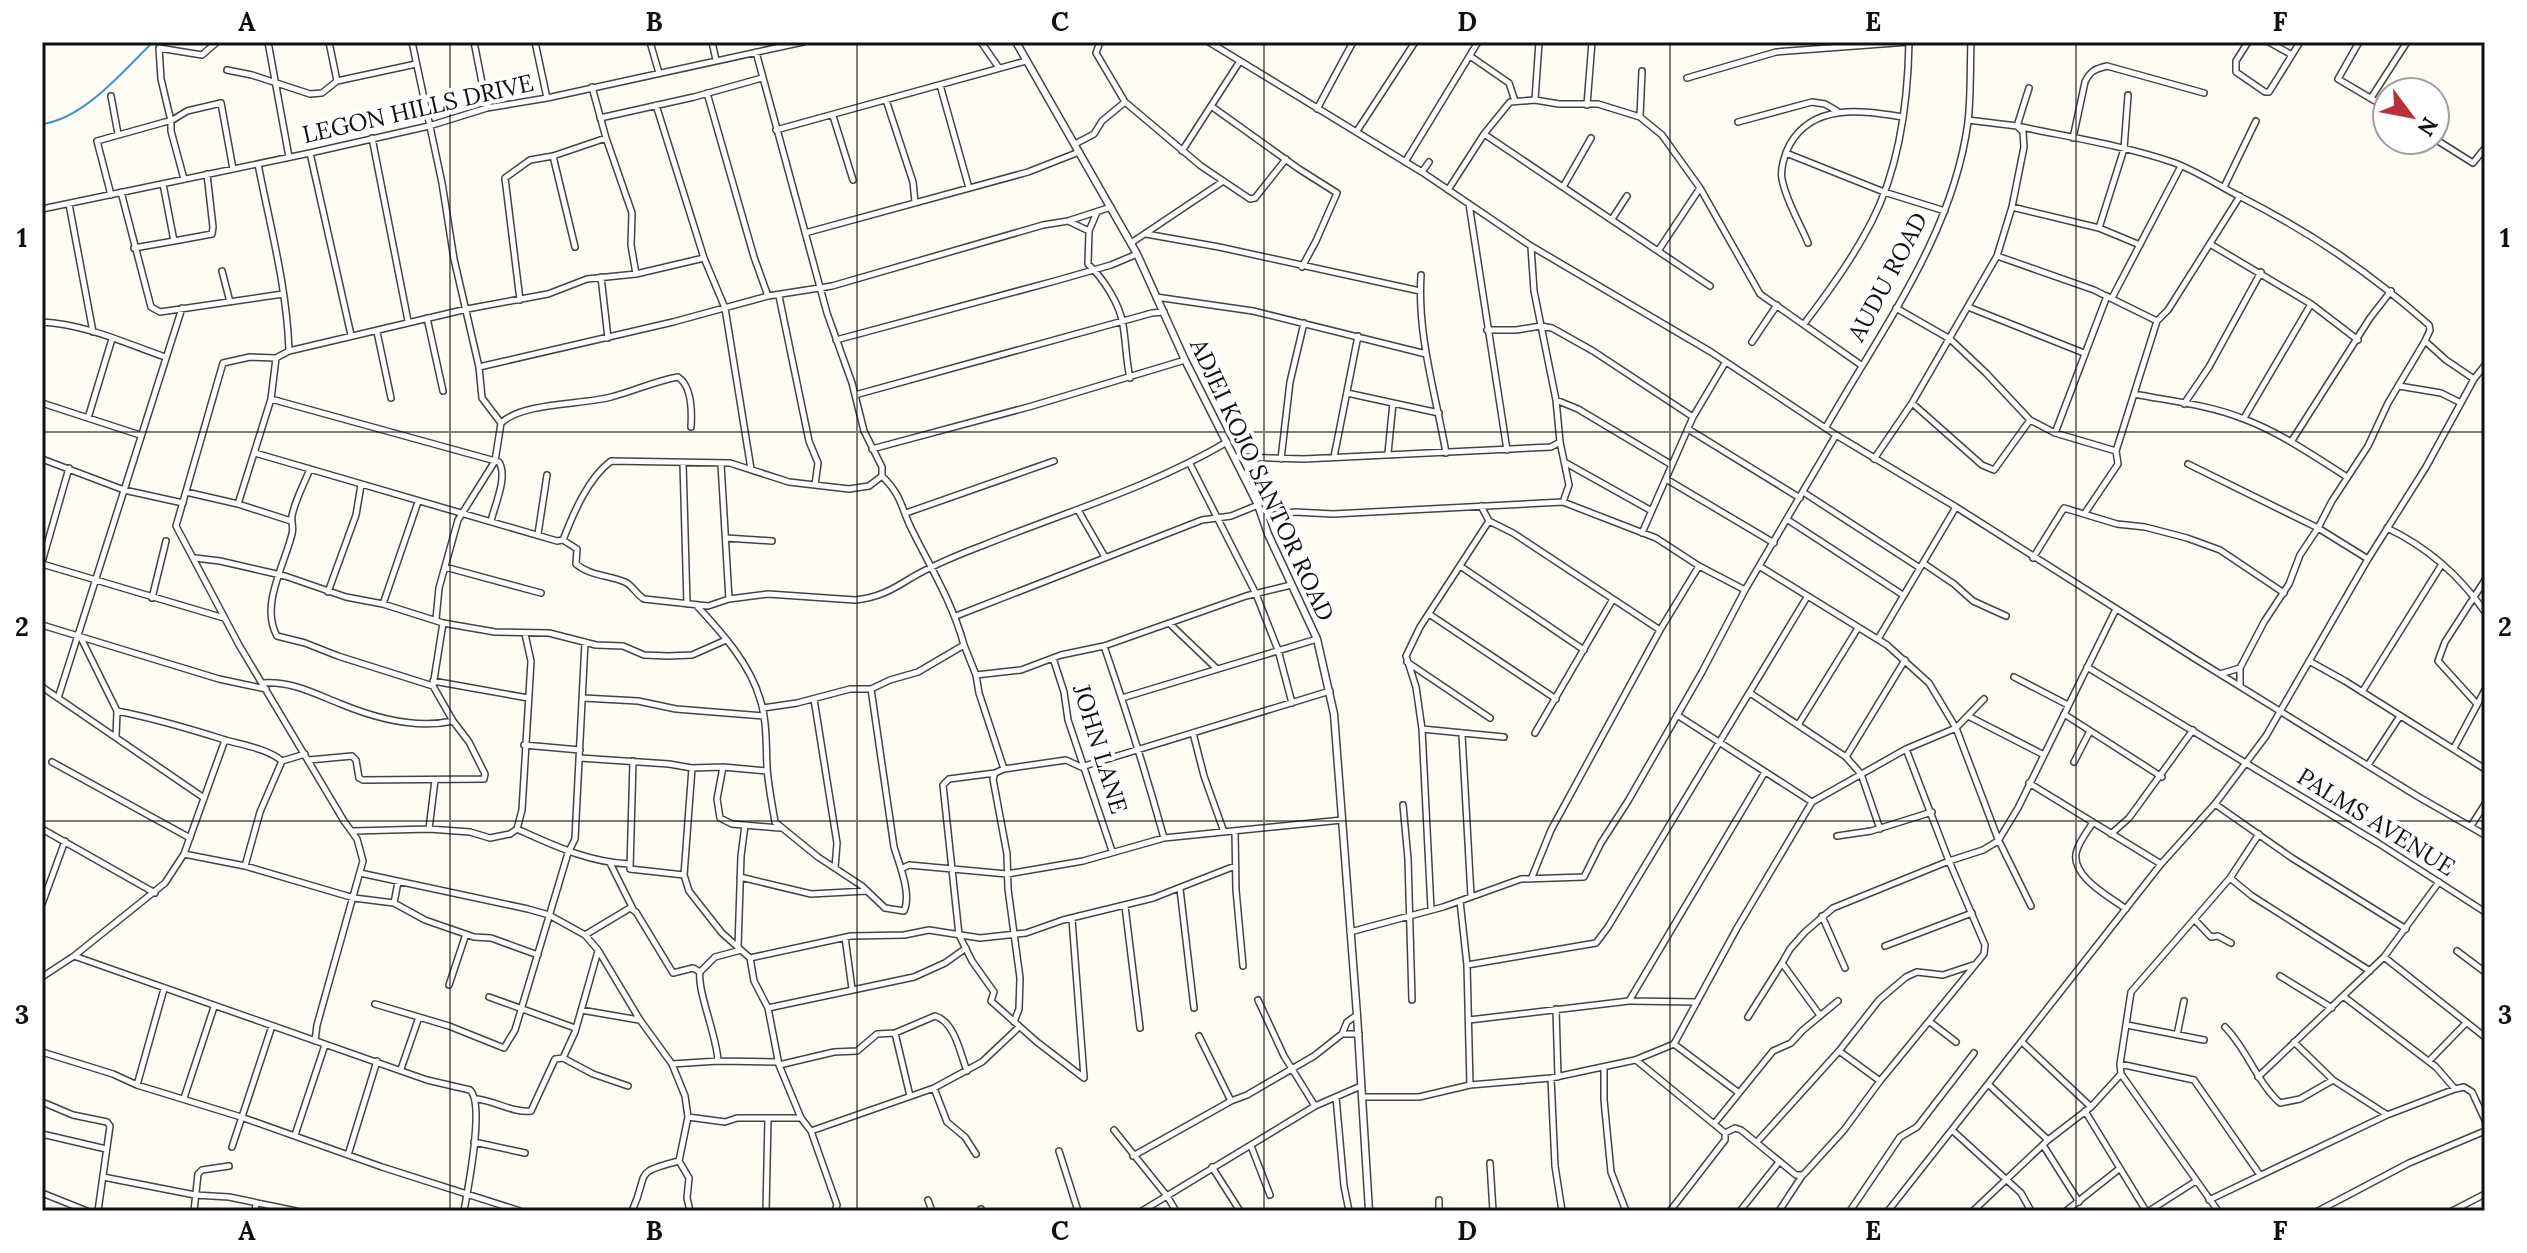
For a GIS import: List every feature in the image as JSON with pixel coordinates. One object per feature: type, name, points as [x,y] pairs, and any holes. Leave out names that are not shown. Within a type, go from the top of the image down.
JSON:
[{"type":"street","points":[[184,179],[161,79],[159,48],[202,55],[217,42]]},
{"type":"street","points":[[268,42],[289,157]]},
{"type":"street","points":[[329,42],[337,81]]},
{"type":"street","points":[[412,42],[442,183],[454,259],[479,367],[482,398],[501,423],[495,461],[462,512],[445,567],[436,619]]},
{"type":"street","points":[[474,42],[487,108]]},
{"type":"street","points":[[535,42],[547,98]]},
{"type":"street","points":[[650,42],[659,73]]},
{"type":"street","points":[[712,42],[716,60]]},
{"type":"street","name":"LEGON HILLS DRIVE","points":[[42,209],[429,126],[487,108],[547,98],[803,42]]},
{"type":"street","points":[[981,42],[999,68]]},
{"type":"street","name":"ADJEI KOJO SANTOR ROAD","points":[[1016,42],[1137,254],[1185,360],[1258,505],[1268,534],[1317,639],[1331,691],[1359,1034],[1369,1211]]},
{"type":"street","points":[[1100,42],[1096,53],[1125,102],[1222,182],[1253,199],[1286,159]]},
{"type":"street","points":[[1209,42],[1357,131],[1531,246],[1725,363],[2219,674],[2485,835]]},
{"type":"street","points":[[1317,109],[1353,42]]},
{"type":"street","points":[[1357,131],[1415,42]]},
{"type":"street","points":[[1405,162],[1478,42]]},
{"type":"street","points":[[1535,100],[1539,42]]},
{"type":"street","points":[[1587,105],[1592,42]]},
{"type":"street","points":[[1687,78],[1776,52],[1909,42],[1903,117],[1884,192],[1852,255],[1804,324]]},
{"type":"street","name":"AUDU ROAD","points":[[1826,427],[1920,266],[1945,211],[1968,120],[1971,42]]},
{"type":"street","points":[[2248,42],[2236,61],[2236,72],[2265,92],[2273,90],[2300,42]]},
{"type":"street","points":[[2269,42],[2292,55]]},
{"type":"street","points":[[2359,42],[2338,78],[2371,98]]},
{"type":"street","points":[[2385,76],[2407,42]]},
{"type":"street","points":[[756,52],[820,287],[864,431],[882,467],[882,476],[895,489],[910,526],[956,616],[1004,769]]},
{"type":"street","points":[[1470,56],[1509,83],[1515,101]]},
{"type":"street","points":[[776,130],[1026,61]]},
{"type":"street","points":[[1182,151],[1240,61]]},
{"type":"street","points":[[227,70],[310,94],[322,93],[337,81],[416,64]]},
{"type":"street","points":[[2073,138],[2085,82],[2088,74],[2097,69],[2112,67],[2204,93]]},
{"type":"street","points":[[1640,117],[1642,71]]},
{"type":"street","points":[[600,118],[762,78]]},
{"type":"street","points":[[940,85],[969,189]]},
{"type":"street","points":[[592,87],[632,213],[631,245],[636,274]]},
{"type":"street","points":[[2017,126],[2029,88]]},
{"type":"street","points":[[707,93],[768,296]]},
{"type":"street","points":[[2099,228],[2124,149],[2128,95]]},
{"type":"street","points":[[111,96],[118,134]]},
{"type":"street","points":[[886,100],[913,182],[915,203]]},
{"type":"street","points":[[1448,190],[1484,134],[1506,105],[1515,101],[1603,105],[1640,117],[1662,135],[1700,188],[1760,294],[1861,365]]},
{"type":"street","points":[[1075,144],[1094,134],[1102,121],[1125,102]]},
{"type":"street","points":[[1738,122],[1812,102],[1825,104],[1838,112]]},
{"type":"street","points":[[111,195],[97,141],[171,121],[187,111],[221,103],[233,169]]},
{"type":"street","points":[[656,105],[704,258],[725,308],[751,469]]},
{"type":"street","points":[[1211,106],[1337,193],[1302,267]]},
{"type":"street","points":[[1808,243],[1781,177],[1786,153],[1794,138],[1814,120],[1838,112],[1903,117]]},
{"type":"street","points":[[833,116],[853,180]]},
{"type":"street","points":[[1968,120],[2017,126],[2124,149],[2181,166],[2315,237],[2391,291],[2429,325],[2425,341],[2368,446],[2300,555],[2284,593],[2264,622],[2240,668],[2240,686]]},
{"type":"street","points":[[2224,187],[2256,121]]},
{"type":"street","points":[[1874,459],[1912,403],[1997,256],[2012,207],[2024,147],[2023,132],[2017,126]]},
{"type":"street","points":[[1484,134],[1710,286]]},
{"type":"street","points":[[372,138],[409,322]]},
{"type":"street","points":[[520,300],[505,178],[530,160],[553,156],[606,138]]},
{"type":"street","points":[[1563,187],[1591,138]]},
{"type":"street","points":[[2451,149],[2473,163],[2485,148]]},
{"type":"street","points":[[805,233],[969,189],[1079,152]]},
{"type":"street","points":[[310,153],[351,335]]},
{"type":"street","points":[[1786,153],[1884,192],[1945,211]]},
{"type":"street","points":[[553,156],[575,247]]},
{"type":"street","points":[[1422,172],[1429,162]]},
{"type":"street","points":[[258,164],[279,258],[289,351]]},
{"type":"street","points":[[2055,433],[2084,353],[2110,297],[2181,166]]},
{"type":"street","points":[[134,248],[212,234],[207,174]]},
{"type":"street","points":[[1131,243],[1222,182]]},
{"type":"street","points":[[163,184],[174,241]]},
{"type":"street","points":[[1658,251],[1700,188]]},
{"type":"street","points":[[121,192],[151,307],[160,312],[283,294]]},
{"type":"street","points":[[1612,219],[1627,196]]},
{"type":"street","points":[[2085,513],[2118,464],[2116,451],[2157,321],[2168,310],[2240,196]]},
{"type":"street","points":[[1468,203],[1507,450]]},
{"type":"street","points":[[69,204],[93,332]]},
{"type":"street","points":[[479,367],[608,338],[768,296],[820,287],[1111,207]]},
{"type":"street","points":[[2012,207],[2099,228],[2140,245]]},
{"type":"street","points":[[1097,212],[1089,231],[1088,264],[1100,275],[1123,322],[1130,378]]},
{"type":"street","points":[[1068,221],[1089,231]]},
{"type":"street","points":[[1146,234],[1420,291]]},
{"type":"street","points":[[2210,244],[2311,304],[2358,340]]},
{"type":"street","points":[[1531,246],[1534,291],[1569,485],[1563,502]]},
{"type":"street","points":[[836,340],[1094,270],[1137,254]]},
{"type":"street","points":[[1997,256],[2110,297],[2157,321]]},
{"type":"street","points":[[315,1041],[354,898],[362,852],[225,618],[176,526],[223,363],[250,357],[276,358],[289,351],[351,335],[520,300],[601,277],[636,274],[704,258]]},
{"type":"street","points":[[222,271],[230,302]]},
{"type":"street","points":[[2184,404],[2209,367],[2261,272]]},
{"type":"street","points":[[1421,275],[1426,354],[1446,453]]},
{"type":"street","points":[[601,277],[608,338]]},
{"type":"street","points":[[2291,442],[2370,318],[2391,291]]},
{"type":"street","points":[[779,296],[809,441],[817,458],[815,485]]},
{"type":"street","points":[[1156,297],[1253,311],[1426,354]]},
{"type":"street","points":[[2244,418],[2311,304]]},
{"type":"street","points":[[1752,342],[1777,305]]},
{"type":"street","points":[[1968,307],[2084,353]]},
{"type":"street","points":[[58,698],[182,308]]},
{"type":"street","points":[[1896,308],[1950,339],[2030,420],[2055,433],[2116,451]]},
{"type":"street","points":[[855,395],[1164,312]]},
{"type":"street","points":[[427,318],[443,391]]},
{"type":"street","points":[[42,322],[93,332],[165,357]]},
{"type":"street","points":[[1281,459],[1290,382],[1304,323]]},
{"type":"street","points":[[1487,330],[1541,326],[1563,333],[1693,417]]},
{"type":"street","points":[[377,332],[391,398]]},
{"type":"street","points":[[1334,457],[1358,336]]},
{"type":"street","points":[[88,418],[112,339]]},
{"type":"street","points":[[2425,341],[2474,379]]},
{"type":"street","points":[[238,504],[271,399],[276,358]]},
{"type":"street","points":[[872,449],[1185,360]]},
{"type":"street","points":[[1642,533],[1693,417],[1725,363]]},
{"type":"street","points":[[1888,1211],[2161,864],[2247,763],[2282,712],[2368,559],[2485,365]]},
{"type":"street","points":[[501,423],[514,415],[612,397],[678,377],[685,382],[689,396],[691,427]]},
{"type":"street","points":[[2399,386],[2441,393],[2461,403]]},
{"type":"street","points":[[1347,393],[1439,413]]},
{"type":"street","points":[[2134,394],[2244,418],[2291,442],[2347,477]]},
{"type":"street","points":[[271,399],[495,461],[502,466],[502,475],[491,521]]},
{"type":"street","points":[[1556,400],[1578,409],[1672,465]]},
{"type":"street","points":[[42,403],[140,435]]},
{"type":"street","points":[[1388,453],[1393,403]]},
{"type":"street","points":[[1912,403],[1973,457],[1994,470],[2030,420]]},
{"type":"street","points":[[1688,429],[1954,584],[1973,601],[2006,616]]},
{"type":"street","points":[[1350,932],[1532,877],[1584,877],[1836,435]]},
{"type":"street","points":[[255,453],[418,502],[557,541],[563,540],[577,549],[576,564],[583,570],[629,584],[644,599],[708,606],[729,599],[768,594],[868,599],[898,588],[910,578],[986,544],[1190,464],[1227,442]]},
{"type":"street","points":[[1235,457],[1281,459],[1446,453],[1551,447],[1560,442]]},
{"type":"street","points":[[42,459],[124,490],[183,503]]},
{"type":"street","points":[[563,540],[599,470],[611,461],[730,463],[789,482],[859,489],[882,476]]},
{"type":"street","points":[[906,513],[1054,461]]},
{"type":"street","points":[[683,463],[687,604]]},
{"type":"street","points":[[1566,463],[1650,510]]},
{"type":"street","points":[[721,464],[729,599]]},
{"type":"street","points":[[1190,464],[1256,594],[1278,650],[1292,703]]},
{"type":"street","points":[[2188,464],[2318,528],[2368,559]]},
{"type":"street","points":[[69,468],[42,563],[225,618]]},
{"type":"street","points":[[310,469],[291,521],[294,531],[277,575],[269,622],[277,636],[433,683],[528,698]]},
{"type":"street","points":[[538,534],[547,475]]},
{"type":"street","points":[[1666,479],[1774,543]]},
{"type":"street","points":[[328,592],[356,515],[361,485]]},
{"type":"street","points":[[186,492],[291,521]]},
{"type":"street","points":[[383,604],[418,502]]},
{"type":"street","points":[[1263,517],[1295,512],[1333,514],[1563,502],[1656,538],[1699,566],[1745,590]]},
{"type":"street","points":[[956,616],[1202,520],[1218,519],[1258,505]]},
{"type":"street","points":[[1481,506],[1489,521],[1513,533],[1660,630]]},
{"type":"street","points":[[1878,639],[1956,507]]},
{"type":"street","points":[[2033,558],[2064,508],[2117,524],[2145,527],[2187,538],[2220,550],[2284,593]]},
{"type":"street","points":[[1078,510],[1105,557]]},
{"type":"street","points":[[1788,520],[1903,595]]},
{"type":"street","points":[[1431,910],[1422,729],[1416,687],[1406,654],[1489,521]]},
{"type":"street","points":[[2387,528],[2442,564],[2475,597],[2485,612]]},
{"type":"street","points":[[726,538],[772,541]]},
{"type":"street","points":[[152,598],[166,541]]},
{"type":"street","points":[[194,558],[277,575],[443,623],[525,634],[549,633],[596,645],[623,646],[644,655],[692,655],[726,640]]},
{"type":"street","points":[[2362,692],[2442,564]]},
{"type":"street","points":[[1460,566],[1584,650]]},
{"type":"street","points":[[1532,877],[1551,830],[1660,630],[1699,566]]},
{"type":"street","points":[[1759,566],[1878,639],[1929,683],[1956,728],[1998,839],[2031,906]]},
{"type":"street","points":[[445,567],[541,593]]},
{"type":"street","points":[[2477,704],[2438,661],[2445,642],[2485,580]]},
{"type":"street","points":[[976,675],[1007,673],[1104,646],[1291,585]]},
{"type":"street","points":[[1467,965],[1596,943],[1807,597]]},
{"type":"street","points":[[1535,733],[1613,599]]},
{"type":"street","points":[[697,606],[726,640],[754,683],[763,708],[767,771],[775,819],[781,828],[867,891],[885,908],[904,911],[907,905],[894,847],[871,689]]},
{"type":"street","points":[[1748,1017],[1790,949],[1833,908],[1994,844],[2009,825],[2116,609]]},
{"type":"street","points":[[1429,614],[1556,699]]},
{"type":"street","points":[[117,711],[154,718],[276,756],[282,761],[352,756],[356,760],[359,778],[363,780],[484,779],[485,774],[469,742],[453,721],[433,683],[443,623]]},
{"type":"street","points":[[1170,624],[1217,669]]},
{"type":"street","points":[[42,625],[219,679],[265,686],[280,682],[343,705],[410,723],[453,721]]},
{"type":"street","points":[[1798,725],[1858,628]]},
{"type":"street","points":[[352,831],[429,829],[470,832],[490,838],[510,834],[517,829],[522,810],[531,661],[525,634]]},
{"type":"street","points":[[80,635],[117,711],[116,737]]},
{"type":"street","points":[[1122,698],[1317,639]]},
{"type":"street","points":[[375,1004],[449,1026],[504,1048],[515,1030],[568,853],[575,839],[585,642]]},
{"type":"street","points":[[763,708],[850,689],[871,689],[918,672],[964,645]]},
{"type":"street","points":[[1104,646],[1139,747],[1147,786],[1164,838]]},
{"type":"street","name":"JOHN LANE","points":[[1053,658],[1064,692],[1068,720],[1112,851]]},
{"type":"street","points":[[1846,757],[1905,660]]},
{"type":"street","points":[[2309,661],[2485,769]]},
{"type":"street","points":[[1407,662],[1490,718]]},
{"type":"street","name":"PALMS AVENUE","points":[[2087,667],[2485,911]]},
{"type":"street","points":[[2219,674],[2240,668]]},
{"type":"street","points":[[2014,677],[2068,705]]},
{"type":"street","points":[[42,687],[204,798]]},
{"type":"street","points":[[2454,748],[2485,690]]},
{"type":"street","points":[[1072,919],[1084,1078],[991,1001],[994,992],[959,935],[943,785],[949,779],[1066,760],[1085,766],[1139,747],[1331,691]]},
{"type":"street","points":[[1750,693],[1846,757],[1861,774],[1880,829]]},
{"type":"street","points":[[582,698],[638,701],[676,709],[764,716]]},
{"type":"street","points":[[814,699],[837,843],[835,868]]},
{"type":"street","points":[[1361,1097],[1419,1097],[1470,1085],[1554,1078],[1635,1060],[1674,1044],[1743,917],[1812,802],[1906,749],[1956,728],[1984,699]]},
{"type":"street","points":[[2064,714],[2162,777]]},
{"type":"street","points":[[1677,715],[1812,802]]},
{"type":"street","points":[[1968,716],[2044,755]]},
{"type":"street","points":[[2368,765],[2400,716]]},
{"type":"street","points":[[1422,729],[1504,737]]},
{"type":"street","points":[[2111,834],[2129,818],[2162,777],[2193,730]]},
{"type":"street","points":[[2074,762],[2090,731]]},
{"type":"street","points":[[1193,733],[1224,832]]},
{"type":"street","points":[[1462,735],[1471,896]]},
{"type":"street","points":[[42,977],[155,893],[171,875],[184,854],[225,740]]},
{"type":"street","points":[[524,745],[580,750]]},
{"type":"street","points":[[1779,1211],[1803,1175],[1844,1130],[1984,954],[1985,945],[1906,749]]},
{"type":"street","points":[[580,758],[767,771]]},
{"type":"street","points":[[245,866],[260,812],[282,761]]},
{"type":"street","points":[[633,761],[631,870],[684,875]]},
{"type":"street","points":[[52,762],[190,838]]},
{"type":"street","points":[[723,767],[717,813],[724,822],[781,828]]},
{"type":"street","points":[[692,768],[684,875],[693,896],[722,933],[750,958],[754,981],[768,1008],[779,1063],[801,1118],[811,1131],[837,1205],[835,1211]]},
{"type":"street","points":[[1629,1001],[1765,772]]},
{"type":"street","points":[[811,1131],[934,1088],[967,1071],[982,1062],[1016,1024],[1020,978],[1007,854],[993,779],[995,773]]},
{"type":"street","points":[[429,829],[435,780]]},
{"type":"street","points":[[2029,783],[2161,864]]},
{"type":"street","points":[[2215,804],[2292,858],[2406,929]]},
{"type":"street","points":[[2471,826],[2485,804]]},
{"type":"street","points":[[1403,805],[1411,916],[1412,1000]]},
{"type":"street","points":[[1837,836],[1880,829],[1932,812]]},
{"type":"street","points":[[901,869],[909,865],[1007,874],[1083,861],[1164,838],[1342,820]]},
{"type":"street","points":[[2093,822],[2076,852],[2077,865],[2086,879],[2126,909]]},
{"type":"street","points":[[740,948],[740,877],[745,825]]},
{"type":"street","points":[[42,829],[155,893]]},
{"type":"street","points":[[517,829],[568,853],[629,864]]},
{"type":"street","points":[[1235,831],[1243,966]]},
{"type":"street","points":[[2218,1211],[2121,1074],[2120,1064],[2131,992],[2230,878],[2259,834]]},
{"type":"street","points":[[42,904],[65,841]]},
{"type":"street","points":[[184,854],[245,866],[354,898],[394,903],[425,920],[538,955]]},
{"type":"street","points":[[610,863],[634,910],[673,973],[693,968],[700,972]]},
{"type":"street","points":[[750,958],[845,937],[904,935],[929,930],[980,938],[1015,934],[1180,889],[1235,866]]},
{"type":"street","points":[[360,873],[549,915],[585,935],[672,1064],[685,1096],[688,1117],[679,1161],[689,1178],[687,1198],[690,1211]]},
{"type":"street","points":[[740,877],[811,894],[867,891]]},
{"type":"street","points":[[2230,878],[2252,896],[2370,971]]},
{"type":"street","points":[[394,903],[398,882]]},
{"type":"street","points":[[2258,1077],[2384,957],[2439,882]]},
{"type":"street","points":[[1180,889],[1194,1008]]},
{"type":"street","points":[[1460,901],[1467,965],[1470,1085]]},
{"type":"street","points":[[1125,906],[1140,1028]]},
{"type":"street","points":[[585,935],[622,911],[634,910]]},
{"type":"street","points":[[1885,946],[1972,913]]},
{"type":"street","points":[[1822,916],[1845,968]]},
{"type":"street","points":[[2195,920],[2211,937],[2218,936],[2231,943]]},
{"type":"street","points":[[449,985],[466,934]]},
{"type":"street","points":[[845,937],[852,989]]},
{"type":"street","points":[[718,1061],[717,1042],[700,984],[700,972],[715,957],[740,948]]},
{"type":"street","points":[[768,1008],[914,977],[945,963],[966,948]]},
{"type":"street","points":[[563,1058],[598,950]]},
{"type":"street","points":[[2457,951],[2485,972]]},
{"type":"street","points":[[74,956],[427,1080],[466,1088],[477,1099],[494,1101],[524,1112],[531,1111],[555,1059],[563,1058],[593,1074],[628,1086]]},
{"type":"street","points":[[2384,957],[2485,1037]]},
{"type":"street","points":[[1782,963],[1819,1014]]},
{"type":"street","points":[[1757,1142],[1839,1051],[1879,1000],[1906,977],[1917,972],[1943,975],[1975,965]]},
{"type":"street","points":[[2280,976],[2332,1008]]},
{"type":"street","points":[[137,1085],[164,989]]},
{"type":"street","points":[[2343,996],[2429,1061],[2455,1089]]},
{"type":"street","points":[[489,997],[575,1028]]},
{"type":"street","points":[[1258,1000],[1292,1069],[1315,1106]]},
{"type":"street","points":[[1469,1020],[1629,1001],[1697,1002]]},
{"type":"street","points":[[1714,1124],[1773,1051],[1791,1043],[1819,1014],[1838,1001]]},
{"type":"street","points":[[2177,1035],[2184,1001]]},
{"type":"street","points":[[184,1098],[214,1007]]},
{"type":"street","points":[[1556,1009],[1555,1166],[1562,1211]]},
{"type":"street","points":[[581,1010],[640,1020]]},
{"type":"street","points":[[1133,1156],[1323,1050],[1342,1034],[1347,1022],[1357,1015]]},
{"type":"street","points":[[672,1064],[718,1061],[779,1063],[834,1052],[857,1051],[877,1034],[895,1033],[935,1016],[941,1018],[952,1033],[967,1071]]},
{"type":"street","points":[[401,1069],[419,1017]]},
{"type":"street","points":[[1930,1022],[1956,1042]]},
{"type":"street","points":[[2429,1061],[2466,1023]]},
{"type":"street","points":[[2127,1025],[2204,1040]]},
{"type":"street","points":[[232,1147],[272,1026]]},
{"type":"street","points":[[2225,1027],[2272,1096],[2283,1104],[2300,1099],[2333,1080]]},
{"type":"street","points":[[895,1033],[910,1096]]},
{"type":"street","points":[[1342,1034],[1359,1034]]},
{"type":"street","points":[[1199,1036],[1231,1101]]},
{"type":"street","points":[[2022,1042],[2088,1109],[2119,1169],[2148,1211],[2196,1181]]},
{"type":"street","points":[[2294,1042],[2333,1080],[2387,1115]]},
{"type":"street","points":[[1674,1044],[1739,1093]]},
{"type":"street","points":[[295,1135],[325,1045]]},
{"type":"street","points":[[1839,1051],[1880,1081]]},
{"type":"street","points":[[42,1052],[520,1211]]},
{"type":"street","points":[[1850,1211],[1900,1137],[1917,1127],[1974,1053]]},
{"type":"street","points":[[1635,1060],[1725,1133]]},
{"type":"street","points":[[348,1155],[377,1061]]},
{"type":"street","points":[[2120,1064],[2194,1080],[2260,1175]]},
{"type":"street","points":[[1604,1068],[1611,1172],[1626,1211]]},
{"type":"street","points":[[1973,1211],[2045,1143],[2088,1109],[2121,1074]]},
{"type":"street","points":[[1989,1085],[2045,1143],[2079,1202]]},
{"type":"street","points":[[1142,1211],[1315,1106],[1361,1086]]},
{"type":"street","points":[[934,1088],[947,1122],[965,1137],[976,1154]]},
{"type":"street","points":[[2209,1200],[2387,1115],[2455,1089],[2469,1088],[2485,1120]]},
{"type":"street","points":[[1336,1097],[1349,1211]]},
{"type":"street","points":[[464,1211],[477,1099]]},
{"type":"street","points":[[42,1102],[73,1115],[107,1122],[110,1126],[98,1211]]},
{"type":"street","points":[[688,1117],[725,1122],[737,1118],[801,1118]]},
{"type":"street","points":[[766,1211],[768,1118]]},
{"type":"street","points":[[1725,1133],[1735,1128],[1796,1175],[1803,1175]]},
{"type":"street","points":[[1114,1130],[1176,1211]]},
{"type":"street","points":[[1952,1130],[2021,1193],[2031,1211]]},
{"type":"street","points":[[2318,1211],[2409,1163],[2485,1131]]},
{"type":"street","points":[[1670,1211],[1723,1144],[1725,1133]]},
{"type":"street","points":[[42,1134],[106,1149]]},
{"type":"street","points":[[474,1142],[525,1153]]},
{"type":"street","points":[[1251,1146],[1270,1195]]},
{"type":"street","points":[[1059,1151],[1078,1211]]},
{"type":"street","points":[[632,1211],[644,1173],[679,1161]]},
{"type":"street","points":[[1740,1211],[1779,1162]]},
{"type":"street","points":[[1490,1163],[1493,1211]]},
{"type":"street","points":[[194,1211],[197,1177],[202,1170],[229,1166]]},
{"type":"street","points":[[1212,1167],[1240,1211]]},
{"type":"street","points":[[2066,1211],[2119,1169]]},
{"type":"street","points":[[103,1177],[296,1211]]},
{"type":"street","points":[[42,1193],[87,1211]]},
{"type":"street","points":[[2452,1211],[2485,1194]]},
{"type":"street","points":[[928,1200],[932,1211]]},
{"type":"street","points":[[1439,1200],[1439,1211]]},
{"type":"street","points":[[255,1211],[256,1203]]},
{"type":"waterway","points":[[42,124],[58,120],[88,103],[153,42]]}]
